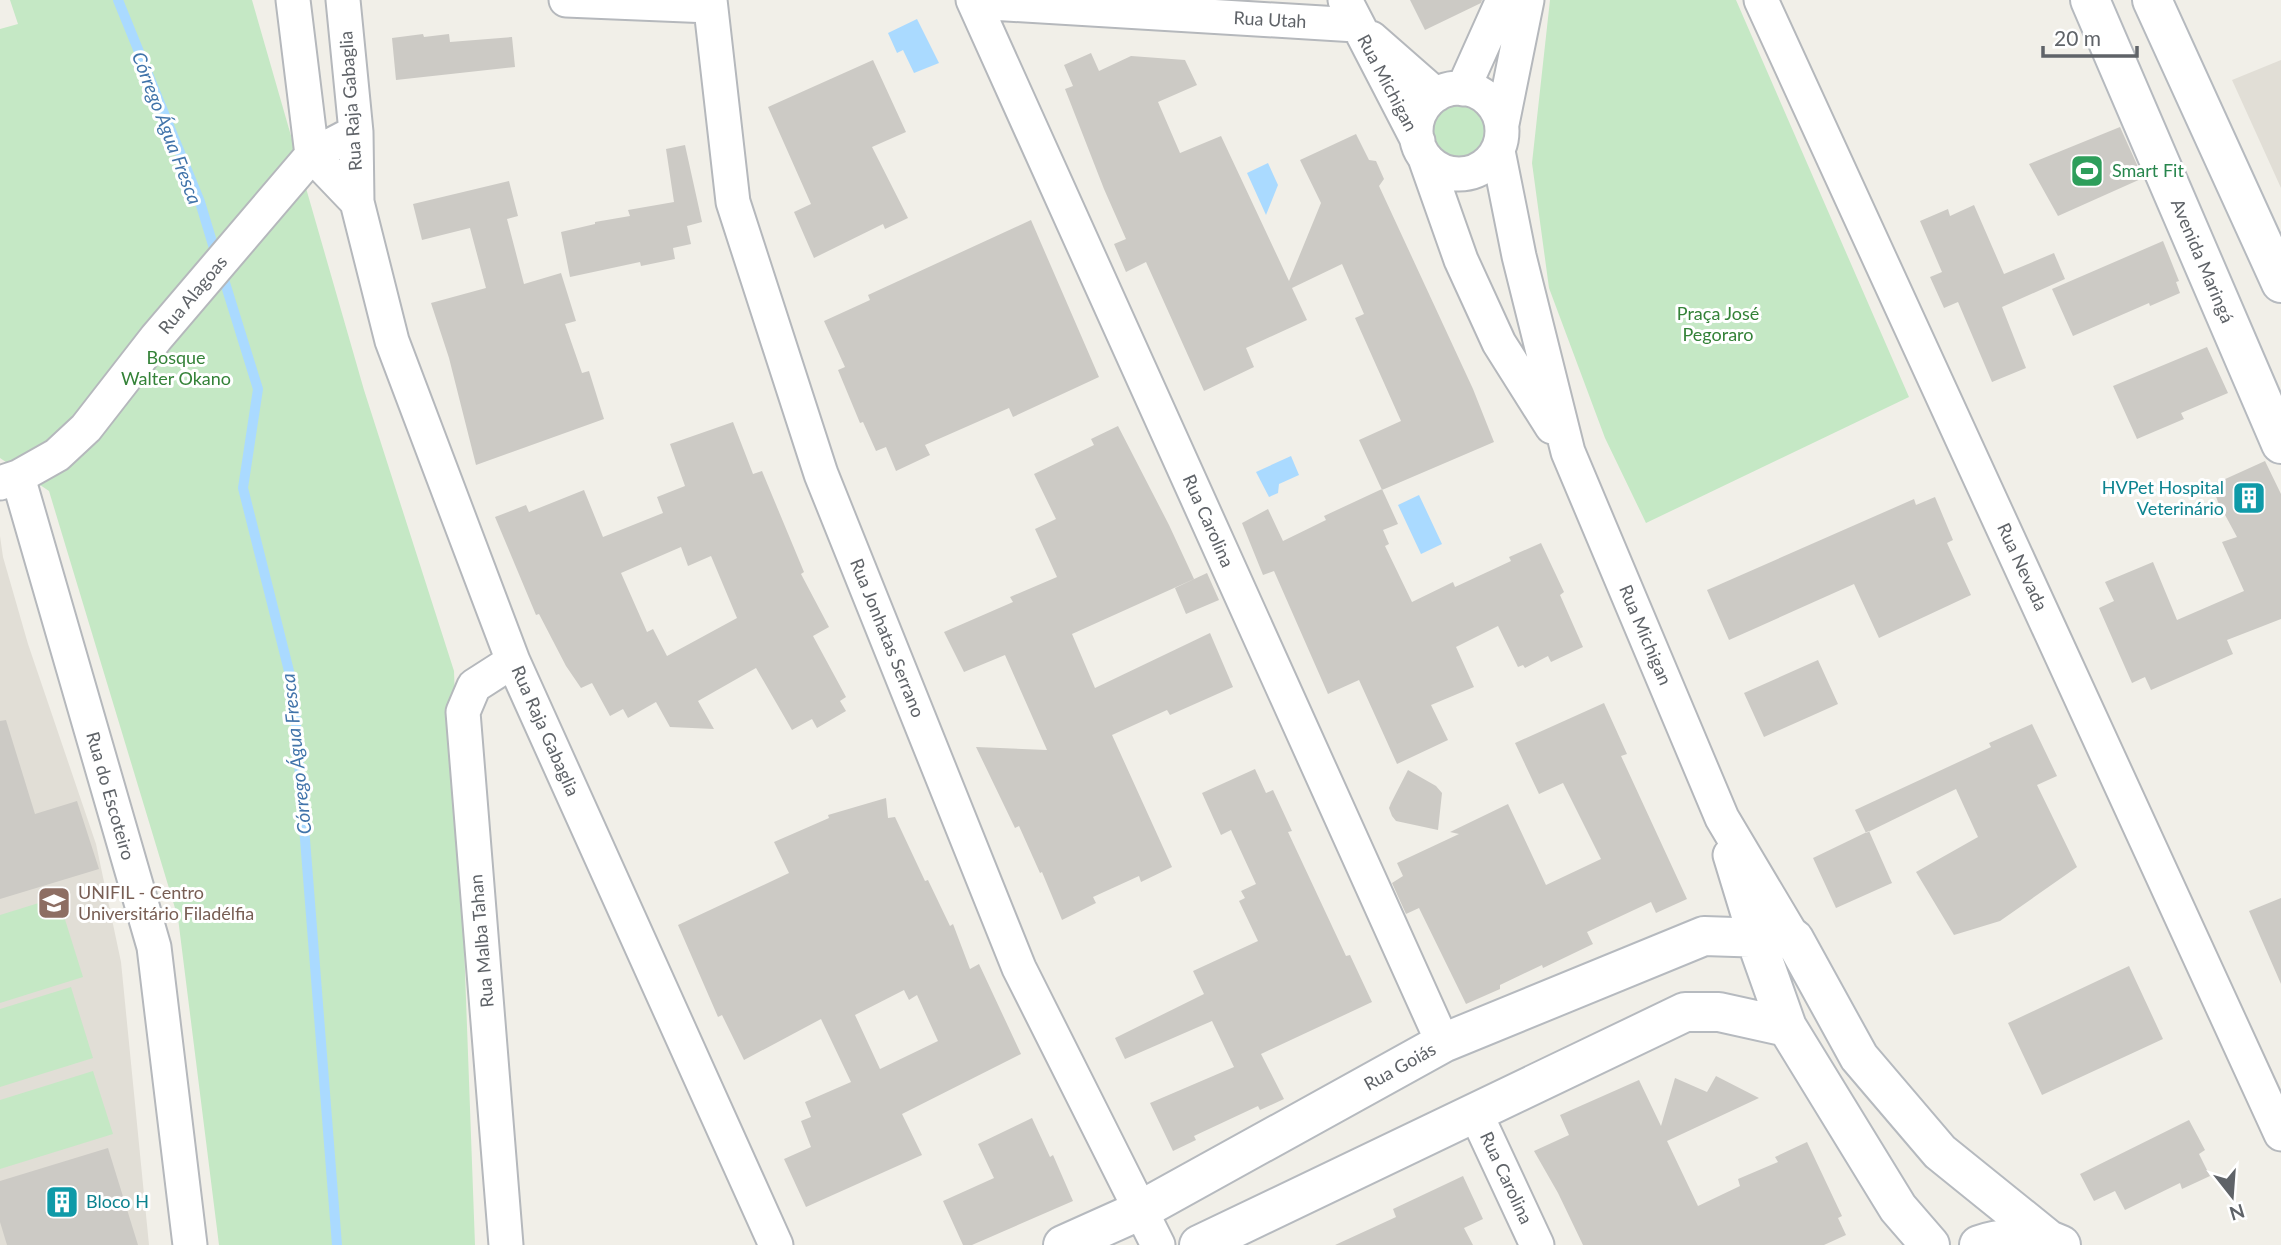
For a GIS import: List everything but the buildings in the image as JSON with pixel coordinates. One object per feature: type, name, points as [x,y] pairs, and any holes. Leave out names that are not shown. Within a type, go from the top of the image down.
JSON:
[{"type":"main road","name":"Avenida Maringá","points":[[2090,0],[2281,444]]},
{"type":"main road","points":[[2152,0],[2281,283]]},
{"type":"main road","name":"Rua Goiás","points":[[1063,1245],[1141,1210],[1443,1043],[1704,936],[1794,939]]},
{"type":"main road","points":[[1755,937],[1787,1027],[1898,1208],[1930,1245]]},
{"type":"main road","points":[[1794,939],[1859,1057],[1940,1152],[2053,1243]]},
{"type":"main road","points":[[1199,1245],[1685,1012],[1719,1012],[1787,1027]]},
{"type":"main road","points":[[1898,1208],[1912,1245]]},
{"type":"main road","points":[[1979,1245],[2020,1238],[2053,1243]]},
{"type":"street","points":[[293,0],[312,155]]},
{"type":"street","name":"Rua Raja Gabaglia","points":[[343,0],[356,132],[357,202],[391,341],[513,661],[776,1245]]},
{"type":"street","points":[[566,0],[710,3]]},
{"type":"street","points":[[1450,92],[1503,0]]},
{"type":"street","points":[[1500,138],[1497,111],[1489,99],[1477,92],[1450,92],[1426,104],[1419,117],[1421,149],[1436,168],[1463,174],[1483,167],[1500,138],[1527,0]]},
{"type":"street","name":"Rua Nevada","points":[[1761,0],[2281,1135]]},
{"type":"street","name":"Rua Utah","points":[[974,1],[1351,12]]},
{"type":"street","name":"Rua Carolina","points":[[974,1],[1443,1043]]},
{"type":"street","name":"Rua Jonhatas Serrano","points":[[710,3],[733,202],[821,474],[1019,968],[1158,1245]]},
{"type":"street","name":"Rua Michigan","points":[[1351,12],[1450,92]]},
{"type":"street","name":"Rua Michigan","points":[[1351,12],[1421,149],[1461,260],[1499,343],[1568,452]]},
{"type":"street","name":"Rua Alagoas","points":[[9,480],[57,455],[86,428],[156,338],[312,155],[356,132]]},
{"type":"street","name":"Rua Michigan","points":[[1500,138],[1522,267],[1568,452],[1722,818],[1794,939]]},
{"type":"street","name":"Rua Raja Gabaglia","points":[[312,155],[357,202]]},
{"type":"street","name":"Rua do Escoteiro","points":[[9,480],[154,947],[190,1245]]},
{"type":"street","name":"Rua Malba Tahan","points":[[506,1245],[463,712],[474,686],[513,661]]},
{"type":"street","name":"Rua Michigan","points":[[1722,818],[1731,860],[1755,937]]},
{"type":"street","name":"Rua Carolina","points":[[1475,1112],[1537,1245]]},
{"type":"shaded area","points":[[2281,60],[2281,188],[2232,80]]},
{"type":"shaded area","name":"UNIFIL - Centro Universitário Filadélfia","points":[[0,536],[3,557],[28,644],[96,844],[121,962],[149,1245],[0,1245]]},
{"type":"green space","name":"Bosque Walter Okano","points":[[10,0],[252,0],[364,390],[454,671],[475,1245],[219,1245],[178,918],[49,491],[0,458],[0,29],[18,24]]},
{"type":"green space","name":"Praça José Pegoraro","points":[[1550,0],[1736,0],[1909,397],[1646,523],[1605,438],[1549,288],[1532,163]]},
{"type":"green space","points":[[1460,104],[1479,112],[1487,131],[1479,150],[1460,158],[1441,150],[1433,131],[1441,112]]},
{"type":"green space","points":[[58,897],[83,977],[0,1003],[0,915]]},
{"type":"green space","points":[[71,987],[93,1058],[0,1087],[0,1009]]},
{"type":"green space","points":[[93,1071],[113,1134],[0,1169],[0,1100]]},
{"type":"water","points":[[917,19],[939,63],[914,73],[903,50],[897,53],[888,33]]},
{"type":"water","points":[[1268,163],[1278,185],[1266,215],[1247,173]]},
{"type":"water","points":[[1291,456],[1299,475],[1279,484],[1278,493],[1269,497],[1256,472]]},
{"type":"water","points":[[1419,495],[1442,544],[1421,554],[1398,505]]},
{"type":"waterway","name":"Córrego Água Fresca","points":[[118,0],[200,202],[216,255]]},
{"type":"waterway","name":"Córrego Água Fresca","points":[[222,273],[258,389],[243,488],[293,687],[337,1245]]},
{"type":"place","name":"Smart Fit","points":[[2087,171]]},
{"type":"place","name":"HVPet Hospital Veterinário","points":[[2249,498]]},
{"type":"place","name":"UNIFIL - Centro Universitário Filadélfia","points":[[54,903]]},
{"type":"place","name":"Bloco H","points":[[62,1202]]}]
